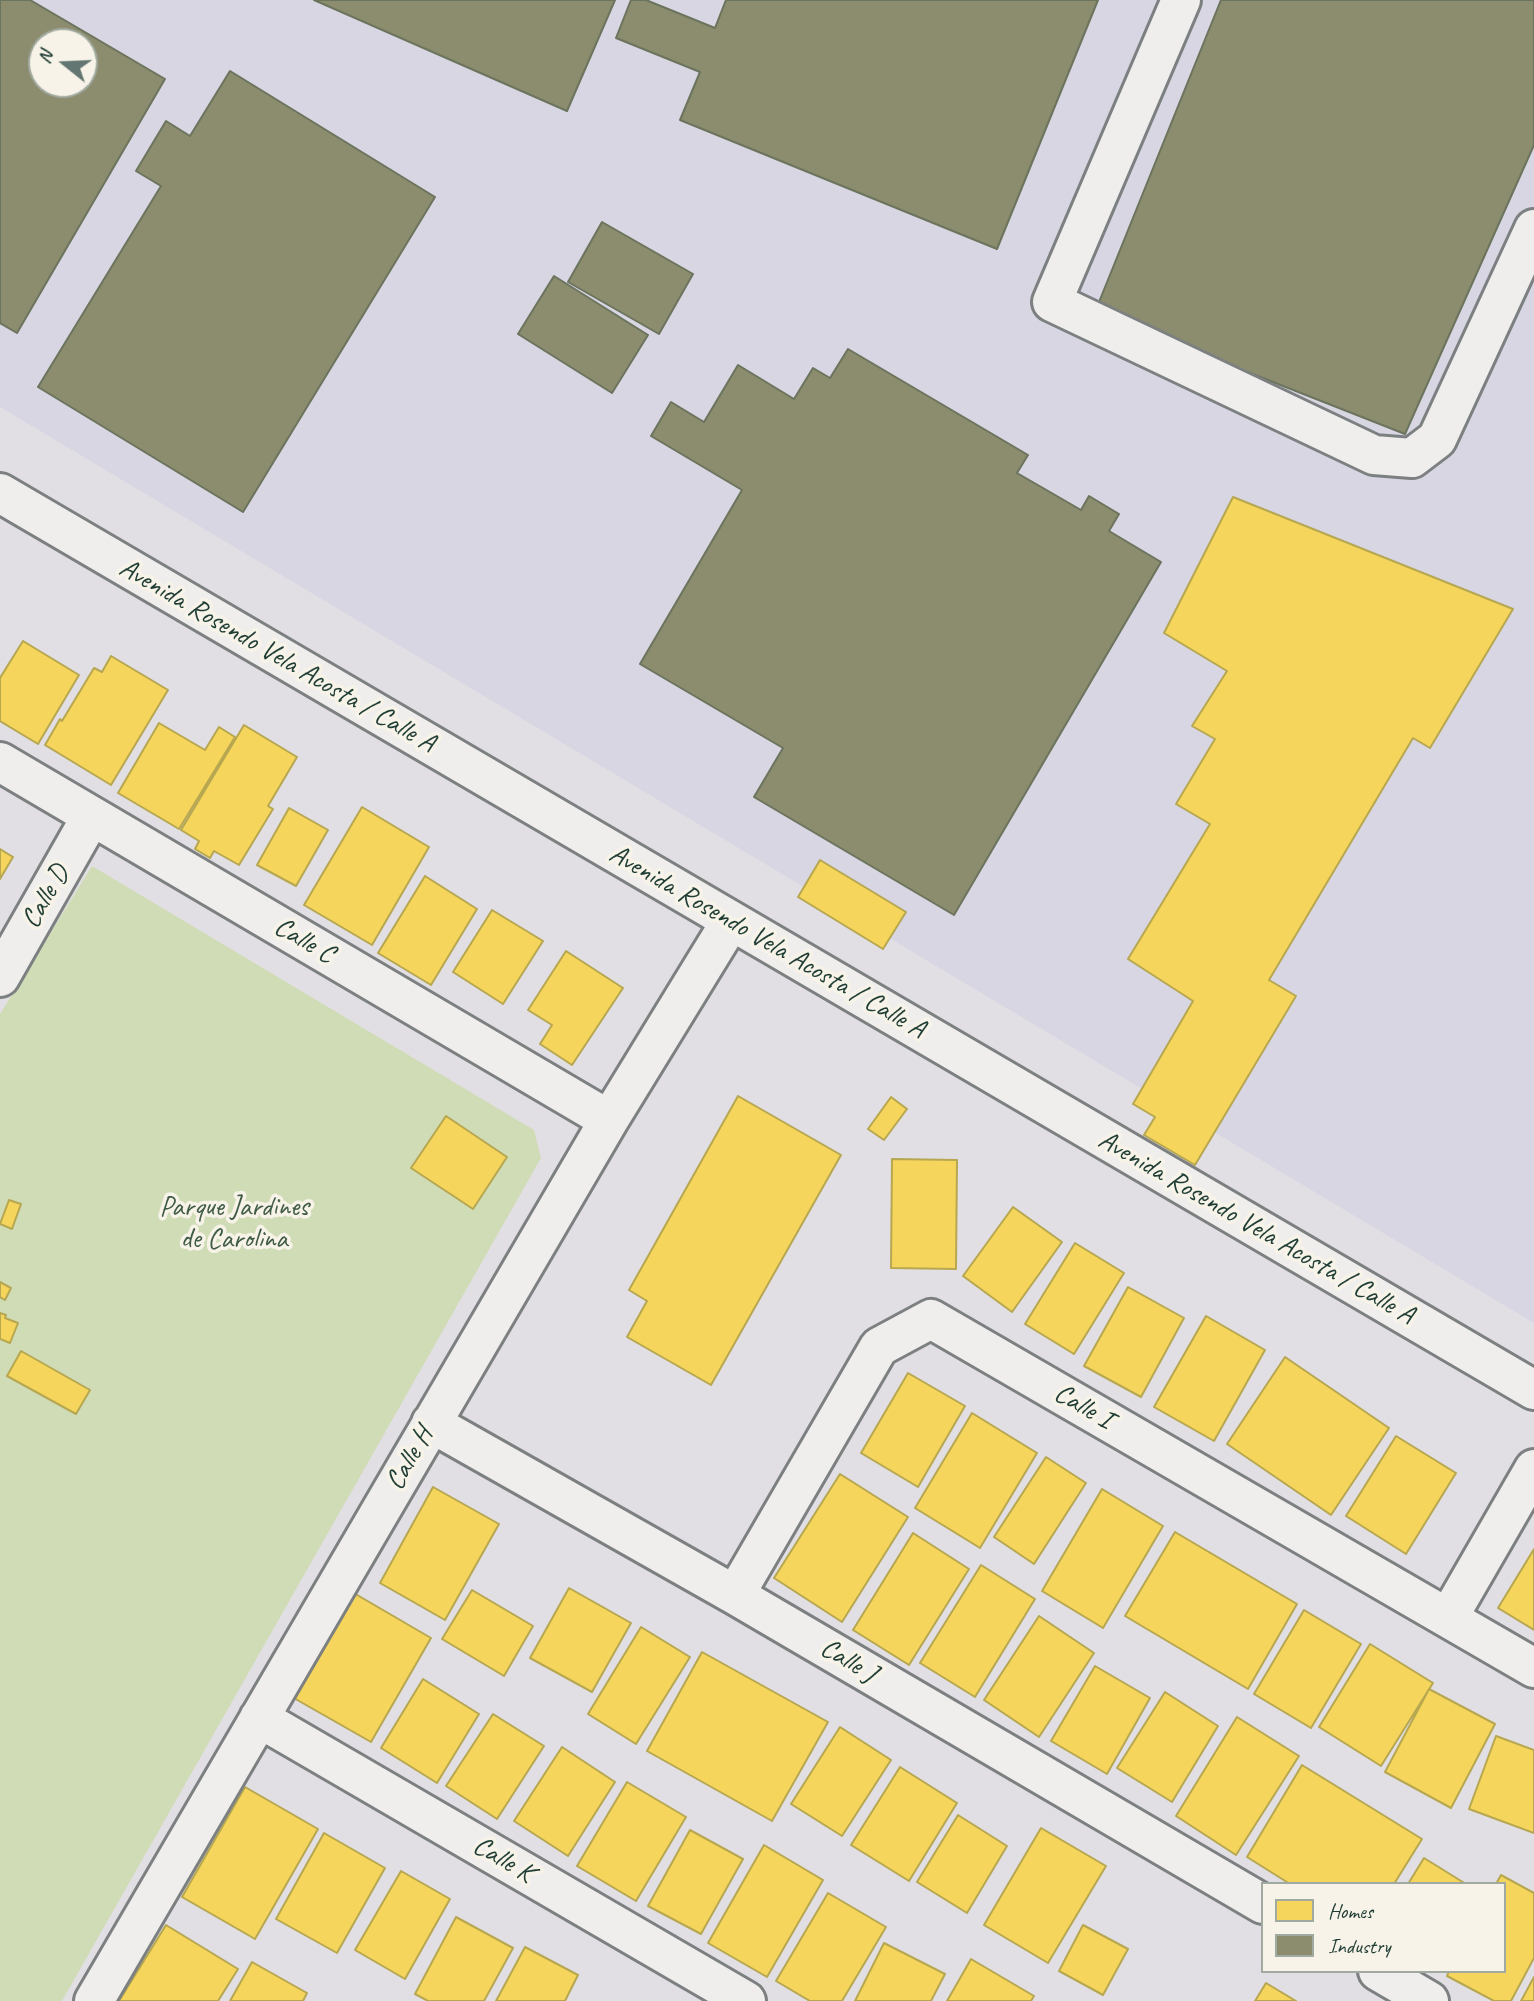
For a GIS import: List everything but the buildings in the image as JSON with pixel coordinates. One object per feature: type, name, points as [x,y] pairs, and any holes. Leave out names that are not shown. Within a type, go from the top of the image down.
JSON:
[{"type":"street","points":[[1181,0],[1052,302],[1374,455],[1412,458],[1437,439],[1534,229]]},
{"type":"street","name":"Avenida Rosendo Vela Acosta / Calle A","points":[[0,493],[1534,1390]]},
{"type":"street","name":"Calle C","points":[[0,762],[609,1119]]},
{"type":"street","name":"Calle D","points":[[0,976],[92,817]]},
{"type":"street","name":"Calle H","points":[[94,2001],[609,1119],[731,921]]},
{"type":"street","name":"Calle I","points":[[735,1595],[879,1347],[931,1319],[1534,1668]]},
{"type":"street","name":"Calle J","points":[[431,1423],[735,1595],[1261,1903]]},
{"type":"street","points":[[1448,1618],[1534,1469]]},
{"type":"street","name":"Calle K","points":[[260,1718],[746,2001]]},
{"type":"street","points":[[1381,1973],[1429,2001]]},
{"type":"shaded area","points":[[0,0],[1534,0],[1534,1323],[0,407]]},
{"type":"green space","name":"Parque Jardines de Carolina","points":[[92,866],[534,1130],[541,1158],[62,2001],[0,2001],[0,1014]]}]
